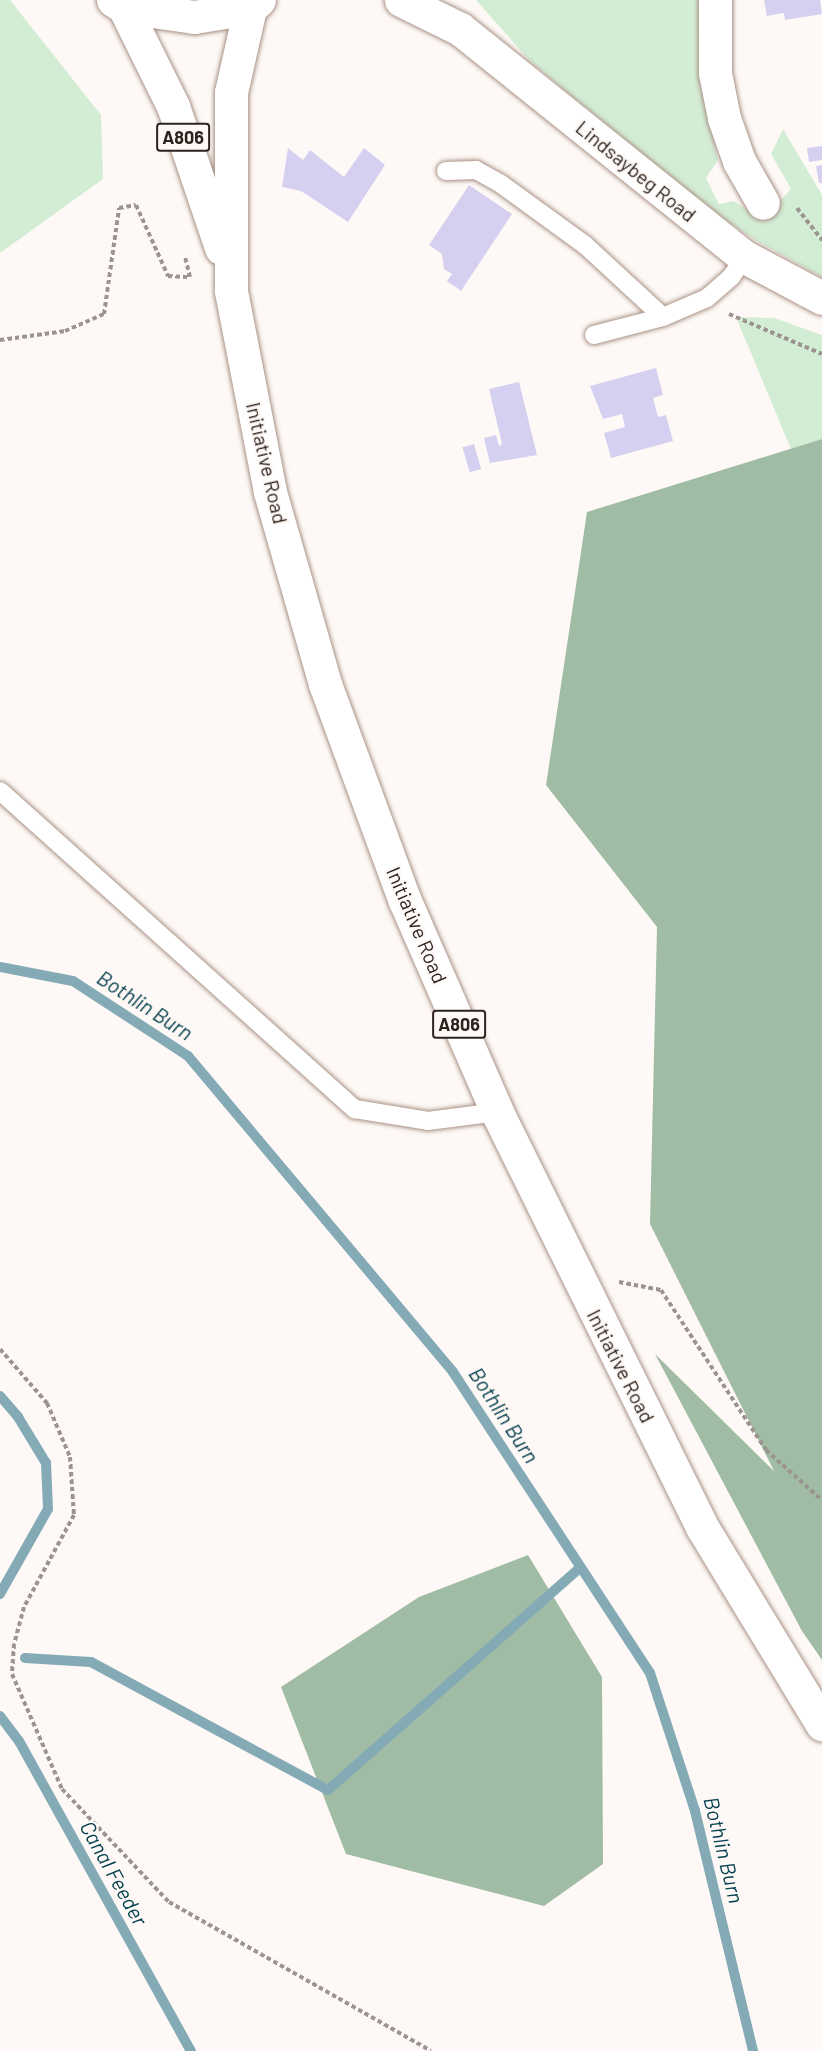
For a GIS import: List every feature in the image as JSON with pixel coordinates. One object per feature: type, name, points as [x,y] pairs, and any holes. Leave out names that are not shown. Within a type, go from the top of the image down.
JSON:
[{"type":"main road","name":"Lindsaybeg Road","points":[[401,0],[460,29],[744,257],[822,298]]},
{"type":"main road","name":"Lindsaybeg Road","points":[[439,0],[460,29]]},
{"type":"main road","points":[[715,0],[715,73],[724,118],[738,161],[763,203]]},
{"type":"main road","points":[[119,4],[194,17],[255,4]]},
{"type":"main road","name":"Initiative Road","points":[[119,4],[173,106],[229,273],[270,492],[325,684],[405,901],[497,1112],[574,1273],[702,1527],[822,1724]]},
{"type":"main road","name":"Initiative Road","points":[[229,273],[231,92],[255,4]]},
{"type":"lane","points":[[446,171],[476,170],[501,184],[585,245],[663,317]]},
{"type":"lane","points":[[594,335],[663,317],[707,297],[731,277],[744,257]]},
{"type":"lane","points":[[0,791],[355,1109],[428,1121],[497,1112]]},
{"type":"path","points":[[0,340],[65,330],[104,314],[119,208],[136,205],[168,276],[190,277],[184,254]]},
{"type":"path","points":[[707,297],[723,311],[822,354]]},
{"type":"path","points":[[574,1273],[662,1290],[766,1450],[822,1500]]},
{"type":"path","points":[[0,1349],[47,1403],[70,1457],[74,1515],[24,1607],[14,1644],[12,1674],[62,1789],[168,1902],[431,2051]]},
{"type":"green space","points":[[0,0],[10,0],[101,115],[103,179],[0,253]]},
{"type":"green space","points":[[476,0],[698,0],[700,76],[718,160],[706,178],[719,204],[734,201],[756,215],[779,202],[791,189],[771,154],[783,129],[822,195],[822,277],[755,240],[687,193],[530,61]]},
{"type":"green space","points":[[736,317],[774,318],[822,335],[822,439],[791,449]]},
{"type":"green space","points":[[822,439],[822,1660],[802,1631],[655,1354],[774,1471],[650,1224],[657,927],[546,785],[587,512]]},
{"type":"green space","points":[[528,1555],[602,1677],[603,1864],[544,1906],[346,1854],[281,1687],[419,1597]]},
{"type":"building","points":[[764,0],[820,0],[822,14],[785,20],[784,13],[767,16]]},
{"type":"building","points":[[822,146],[822,160],[809,162],[807,148]]},
{"type":"building","points":[[288,148],[303,160],[310,150],[344,177],[364,148],[385,165],[348,222],[301,191],[282,187]]},
{"type":"building","points":[[822,165],[822,183],[819,183],[816,166]]},
{"type":"building","points":[[469,185],[512,214],[461,291],[447,281],[452,274],[444,269],[442,254],[429,245]]},
{"type":"building","points":[[656,368],[663,395],[653,398],[658,417],[666,415],[673,441],[611,458],[604,433],[625,427],[622,414],[603,419],[590,386]]},
{"type":"building","points":[[519,382],[537,455],[490,463],[484,438],[496,435],[499,446],[502,444],[489,389]]},
{"type":"building","points":[[474,444],[481,469],[470,472],[462,447]]},
{"type":"waterway","name":"Bothlin Burn","points":[[0,967],[73,981],[188,1056],[453,1372],[650,1673],[695,1811],[753,2051]]},
{"type":"waterway","name":"Canal Feeder","points":[[0,1396],[18,1417],[46,1463],[48,1509],[0,1594]]},
{"type":"waterway","points":[[25,1658],[91,1662],[328,1790],[579,1569]]},
{"type":"waterway","name":"Canal Feeder","points":[[0,1716],[19,1741],[191,2051]]}]
